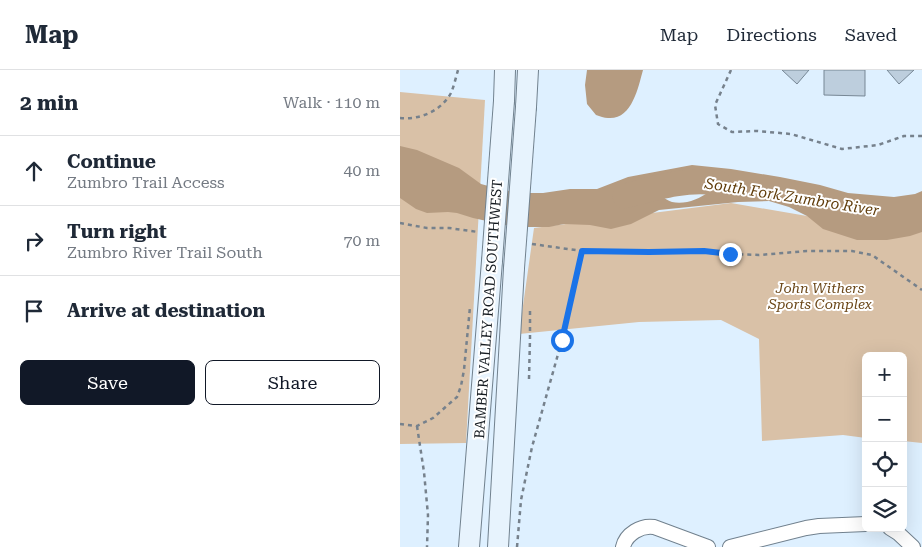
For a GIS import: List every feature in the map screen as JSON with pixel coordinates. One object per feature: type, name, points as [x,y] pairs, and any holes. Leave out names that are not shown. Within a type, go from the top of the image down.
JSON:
[{"type":"main road","name":"BAMBER VALLEY ROAD SOUTHWEST","points":[[469,547],[505,70]]},
{"type":"main road","name":"BAMBER VALLEY ROAD SOUTHWEST","points":[[498,547],[514,268],[528,70]]},
{"type":"street","points":[[730,547],[812,527],[862,524]]},
{"type":"street","points":[[623,547],[624,542],[629,536],[647,526],[708,547]]},
{"type":"street","points":[[896,532],[908,545]]},
{"type":"path","points":[[400,118],[426,116],[439,106],[450,94],[458,70]]},
{"type":"path","points":[[731,70],[715,105],[718,124],[732,132],[757,131],[792,134],[842,149],[878,145],[904,136],[922,136]]},
{"type":"path","points":[[517,547],[521,500],[530,456],[562,340],[582,251],[704,251],[749,254],[852,251],[872,256],[922,290]]},
{"type":"path","points":[[400,424],[417,426],[433,418],[457,397],[464,370],[471,302]]},
{"type":"path","points":[[417,426],[428,515],[427,547]]},
{"type":"green space","points":[[400,92],[485,100],[466,443],[400,444]]},
{"type":"green space","name":"John Withers Sports Complex","points":[[731,203],[807,216],[880,235],[922,228],[922,443],[907,441],[907,352],[862,352],[862,437],[843,435],[762,441],[759,339],[721,320],[639,322],[519,334],[534,228]]},
{"type":"water","points":[[587,70],[643,70],[633,102],[623,114],[608,118],[596,115],[587,104],[585,85]]},
{"type":"water","points":[[400,146],[417,150],[459,168],[481,184],[525,193],[597,189],[628,177],[692,165],[780,177],[848,193],[894,197],[922,191],[922,232],[887,240],[857,240],[823,229],[807,216],[789,207],[769,201],[738,202],[659,210],[631,224],[611,229],[590,225],[564,224],[549,227],[522,227],[505,225],[457,213],[427,213],[416,209],[400,198]],"holes":[[[672,180],[701,186],[709,192],[696,199],[682,203],[669,201],[656,190],[659,182]]]},
{"type":"building","points":[[782,70],[809,70],[797,84]]},
{"type":"building","points":[[824,70],[865,70],[865,96],[824,95]]},
{"type":"building","points":[[887,70],[914,70],[899,84]]},
{"type":"waterway","name":"South Fork Zumbro River","points":[[625,196],[682,183],[718,183]]},
{"type":"route","points":[[562,340],[582,251],[704,251],[730,254]]}]
